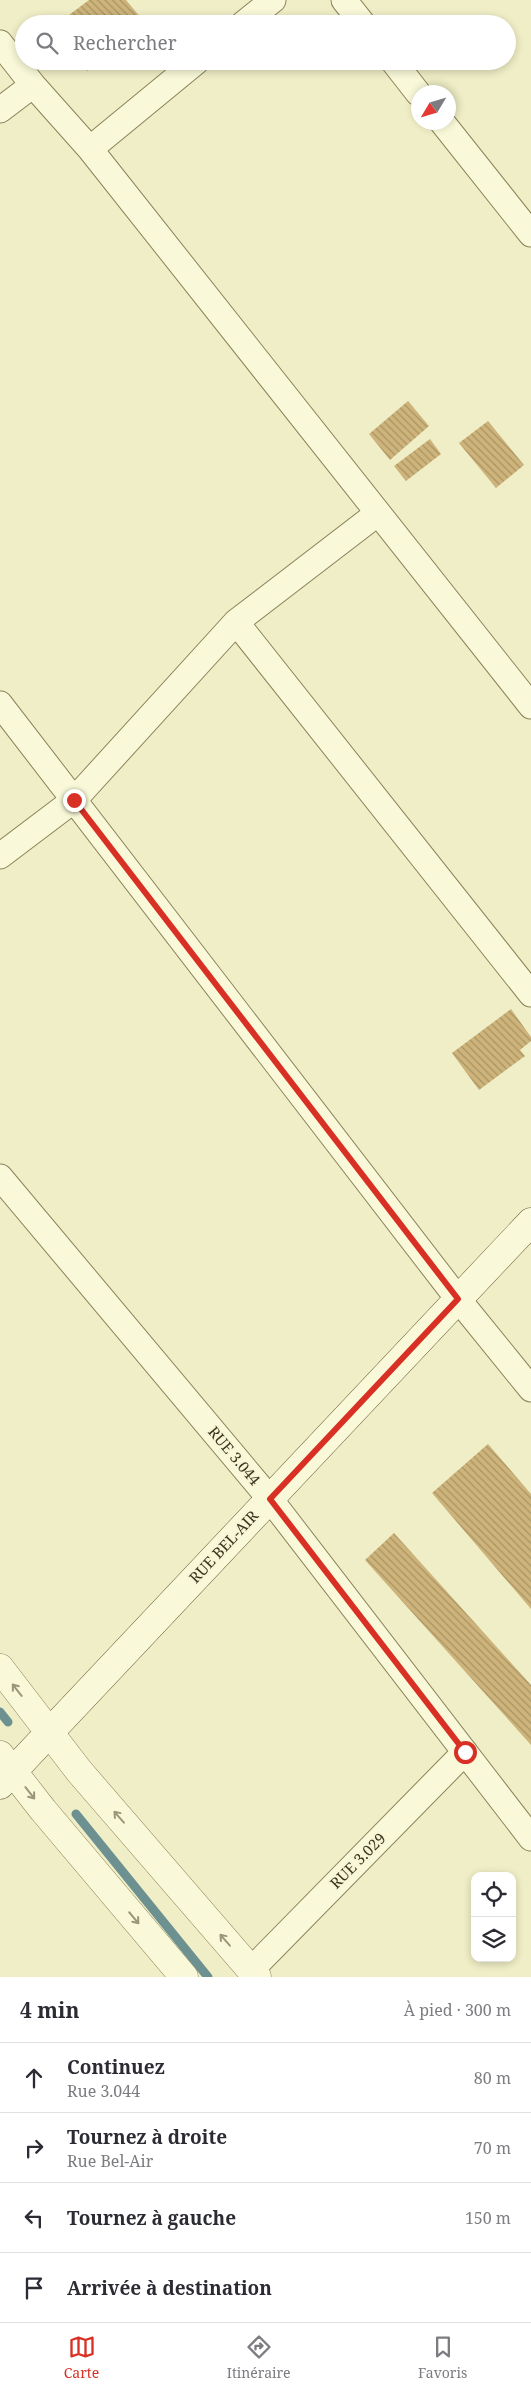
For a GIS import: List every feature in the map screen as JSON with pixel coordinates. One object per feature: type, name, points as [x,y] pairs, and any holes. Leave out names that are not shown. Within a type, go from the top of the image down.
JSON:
[{"type":"main road","name":"RUE BEL-AIR","points":[[4,1770],[50,1732],[531,1222]]},
{"type":"main road","points":[[0,1668],[79,1771],[254,1973]]},
{"type":"main road","points":[[4,1770],[184,1977]]},
{"type":"street","points":[[254,15],[273,0]]},
{"type":"street","points":[[344,0],[356,15]]},
{"type":"street","points":[[0,43],[15,62]]},
{"type":"street","points":[[21,70],[90,148],[531,706]]},
{"type":"street","points":[[90,148],[186,70]]},
{"type":"street","points":[[400,70],[412,85]]},
{"type":"street","points":[[0,110],[33,85]]},
{"type":"street","points":[[448,130],[531,234]]},
{"type":"street","points":[[0,856],[74,800],[236,622],[378,513]]},
{"type":"street","points":[[236,622],[531,994]]},
{"type":"street","points":[[0,704],[458,1299],[531,1390]]},
{"type":"street","name":"RUE 3.044","points":[[0,1177],[270,1499],[465,1752],[523,1811],[531,1838]]},
{"type":"street","name":"RUE 3.029","points":[[254,1973],[465,1752]]},
{"type":"building","points":[[89,0],[126,0],[138,15],[69,15]]},
{"type":"building","points":[[408,401],[429,426],[390,460],[369,434]]},
{"type":"building","points":[[488,421],[524,465],[496,488],[459,443]]},
{"type":"building","points":[[430,439],[441,454],[406,481],[394,466]]},
{"type":"building","points":[[511,1009],[531,1037],[531,1041],[520,1050],[525,1056],[479,1090],[452,1053]]},
{"type":"building","points":[[488,1444],[531,1494],[531,1609],[432,1493]]},
{"type":"building","points":[[394,1533],[531,1685],[531,1745],[365,1560]]},
{"type":"waterway","points":[[0,1712],[8,1722]]},
{"type":"waterway","points":[[76,1814],[208,1977]]},
{"type":"route","points":[[74,800],[458,1299],[270,1499],[465,1752]]}]
